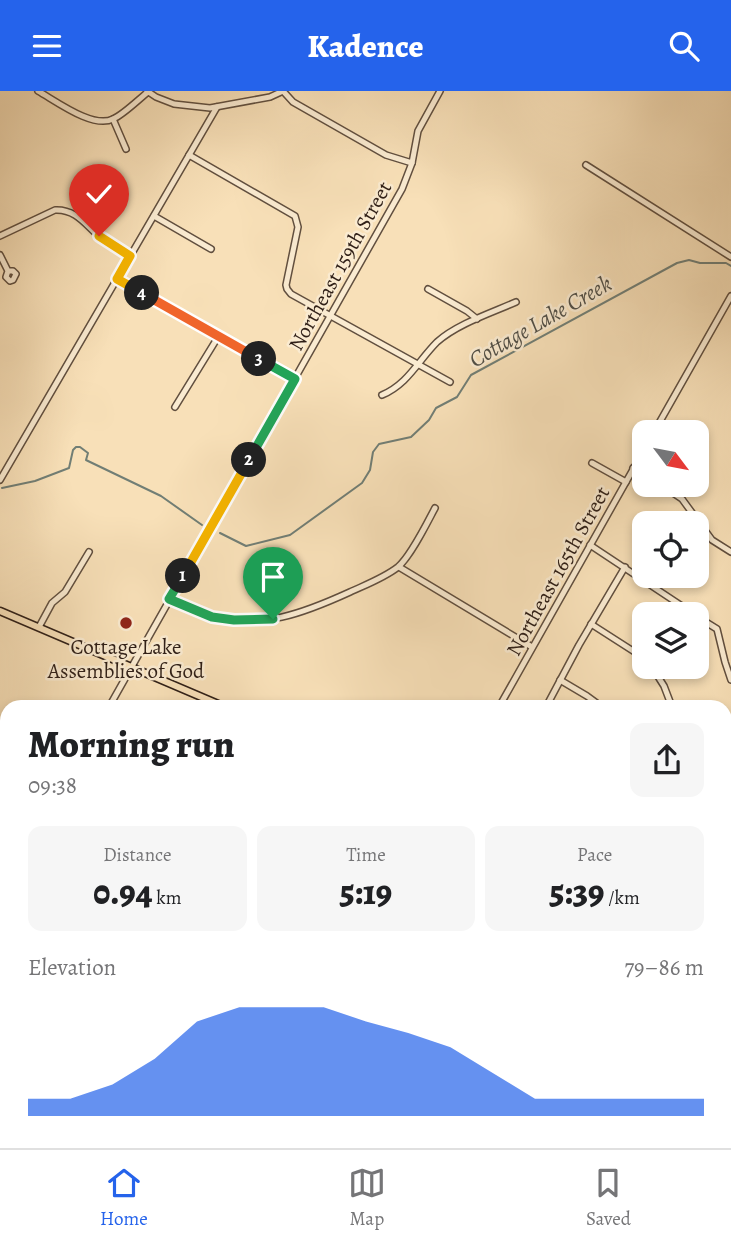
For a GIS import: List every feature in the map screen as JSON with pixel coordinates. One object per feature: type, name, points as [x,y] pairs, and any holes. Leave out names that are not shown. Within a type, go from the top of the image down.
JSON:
[{"type":"main road","points":[[0,611],[209,700]]},
{"type":"street","points":[[38,91],[88,119],[103,122],[113,119],[147,91],[174,104],[210,108],[281,92],[293,102],[386,155],[412,163]]},
{"type":"street","name":"Northeast 159th Street","points":[[113,700],[402,189],[412,163],[418,131],[440,91]]},
{"type":"street","points":[[0,480],[218,107]]},
{"type":"street","points":[[113,119],[126,149]]},
{"type":"street","points":[[189,155],[295,216],[298,227],[286,285],[291,294],[450,381]]},
{"type":"street","points":[[586,165],[731,257]]},
{"type":"street","points":[[0,236],[55,210],[64,210],[75,215],[99,236],[130,256]]},
{"type":"street","points":[[153,216],[211,249]]},
{"type":"street","points":[[0,255],[8,271]]},
{"type":"street","points":[[117,279],[295,379]]},
{"type":"street","points":[[428,289],[477,319]]},
{"type":"street","points":[[661,420],[731,296]]},
{"type":"street","points":[[382,395],[394,390],[446,335],[516,302]]},
{"type":"street","points":[[176,407],[218,337]]},
{"type":"street","points":[[592,463],[626,482]]},
{"type":"street","name":"Northeast 165th Street","points":[[503,700],[632,472]]},
{"type":"street","points":[[678,497],[685,502],[708,535],[731,552]]},
{"type":"street","points":[[169,599],[212,617],[245,620],[282,618],[304,612],[399,567],[435,508]]},
{"type":"street","points":[[590,545],[676,602]]},
{"type":"street","points":[[39,627],[52,603],[65,592],[89,552]]},
{"type":"street","points":[[399,567],[532,647]]},
{"type":"street","points":[[549,700],[625,567]]},
{"type":"street","points":[[591,624],[632,650]]},
{"type":"street","points":[[709,624],[717,629],[731,680]]},
{"type":"street","points":[[660,679],[669,700]]},
{"type":"street","points":[[560,680],[592,700]]},
{"type":"waterway","name":"Cottage Lake Creek","points":[[220,533],[246,546],[290,535],[362,483],[370,470],[373,452],[379,444],[411,437],[429,420],[436,408],[457,397],[471,375],[677,263],[689,260],[700,263],[726,263],[731,266]]},
{"type":"waterway","name":"Cottage Lake Creek","points":[[2,488],[35,481],[69,468],[73,450],[80,447],[88,453],[86,460],[161,496],[202,525]]},
{"type":"place","name":"Cottage Lake Assemblies of God","points":[[126,623]]},
{"type":"route","points":[[99,236],[130,256],[117,279],[295,379],[169,599],[212,617],[234,620],[273,619]]}]
